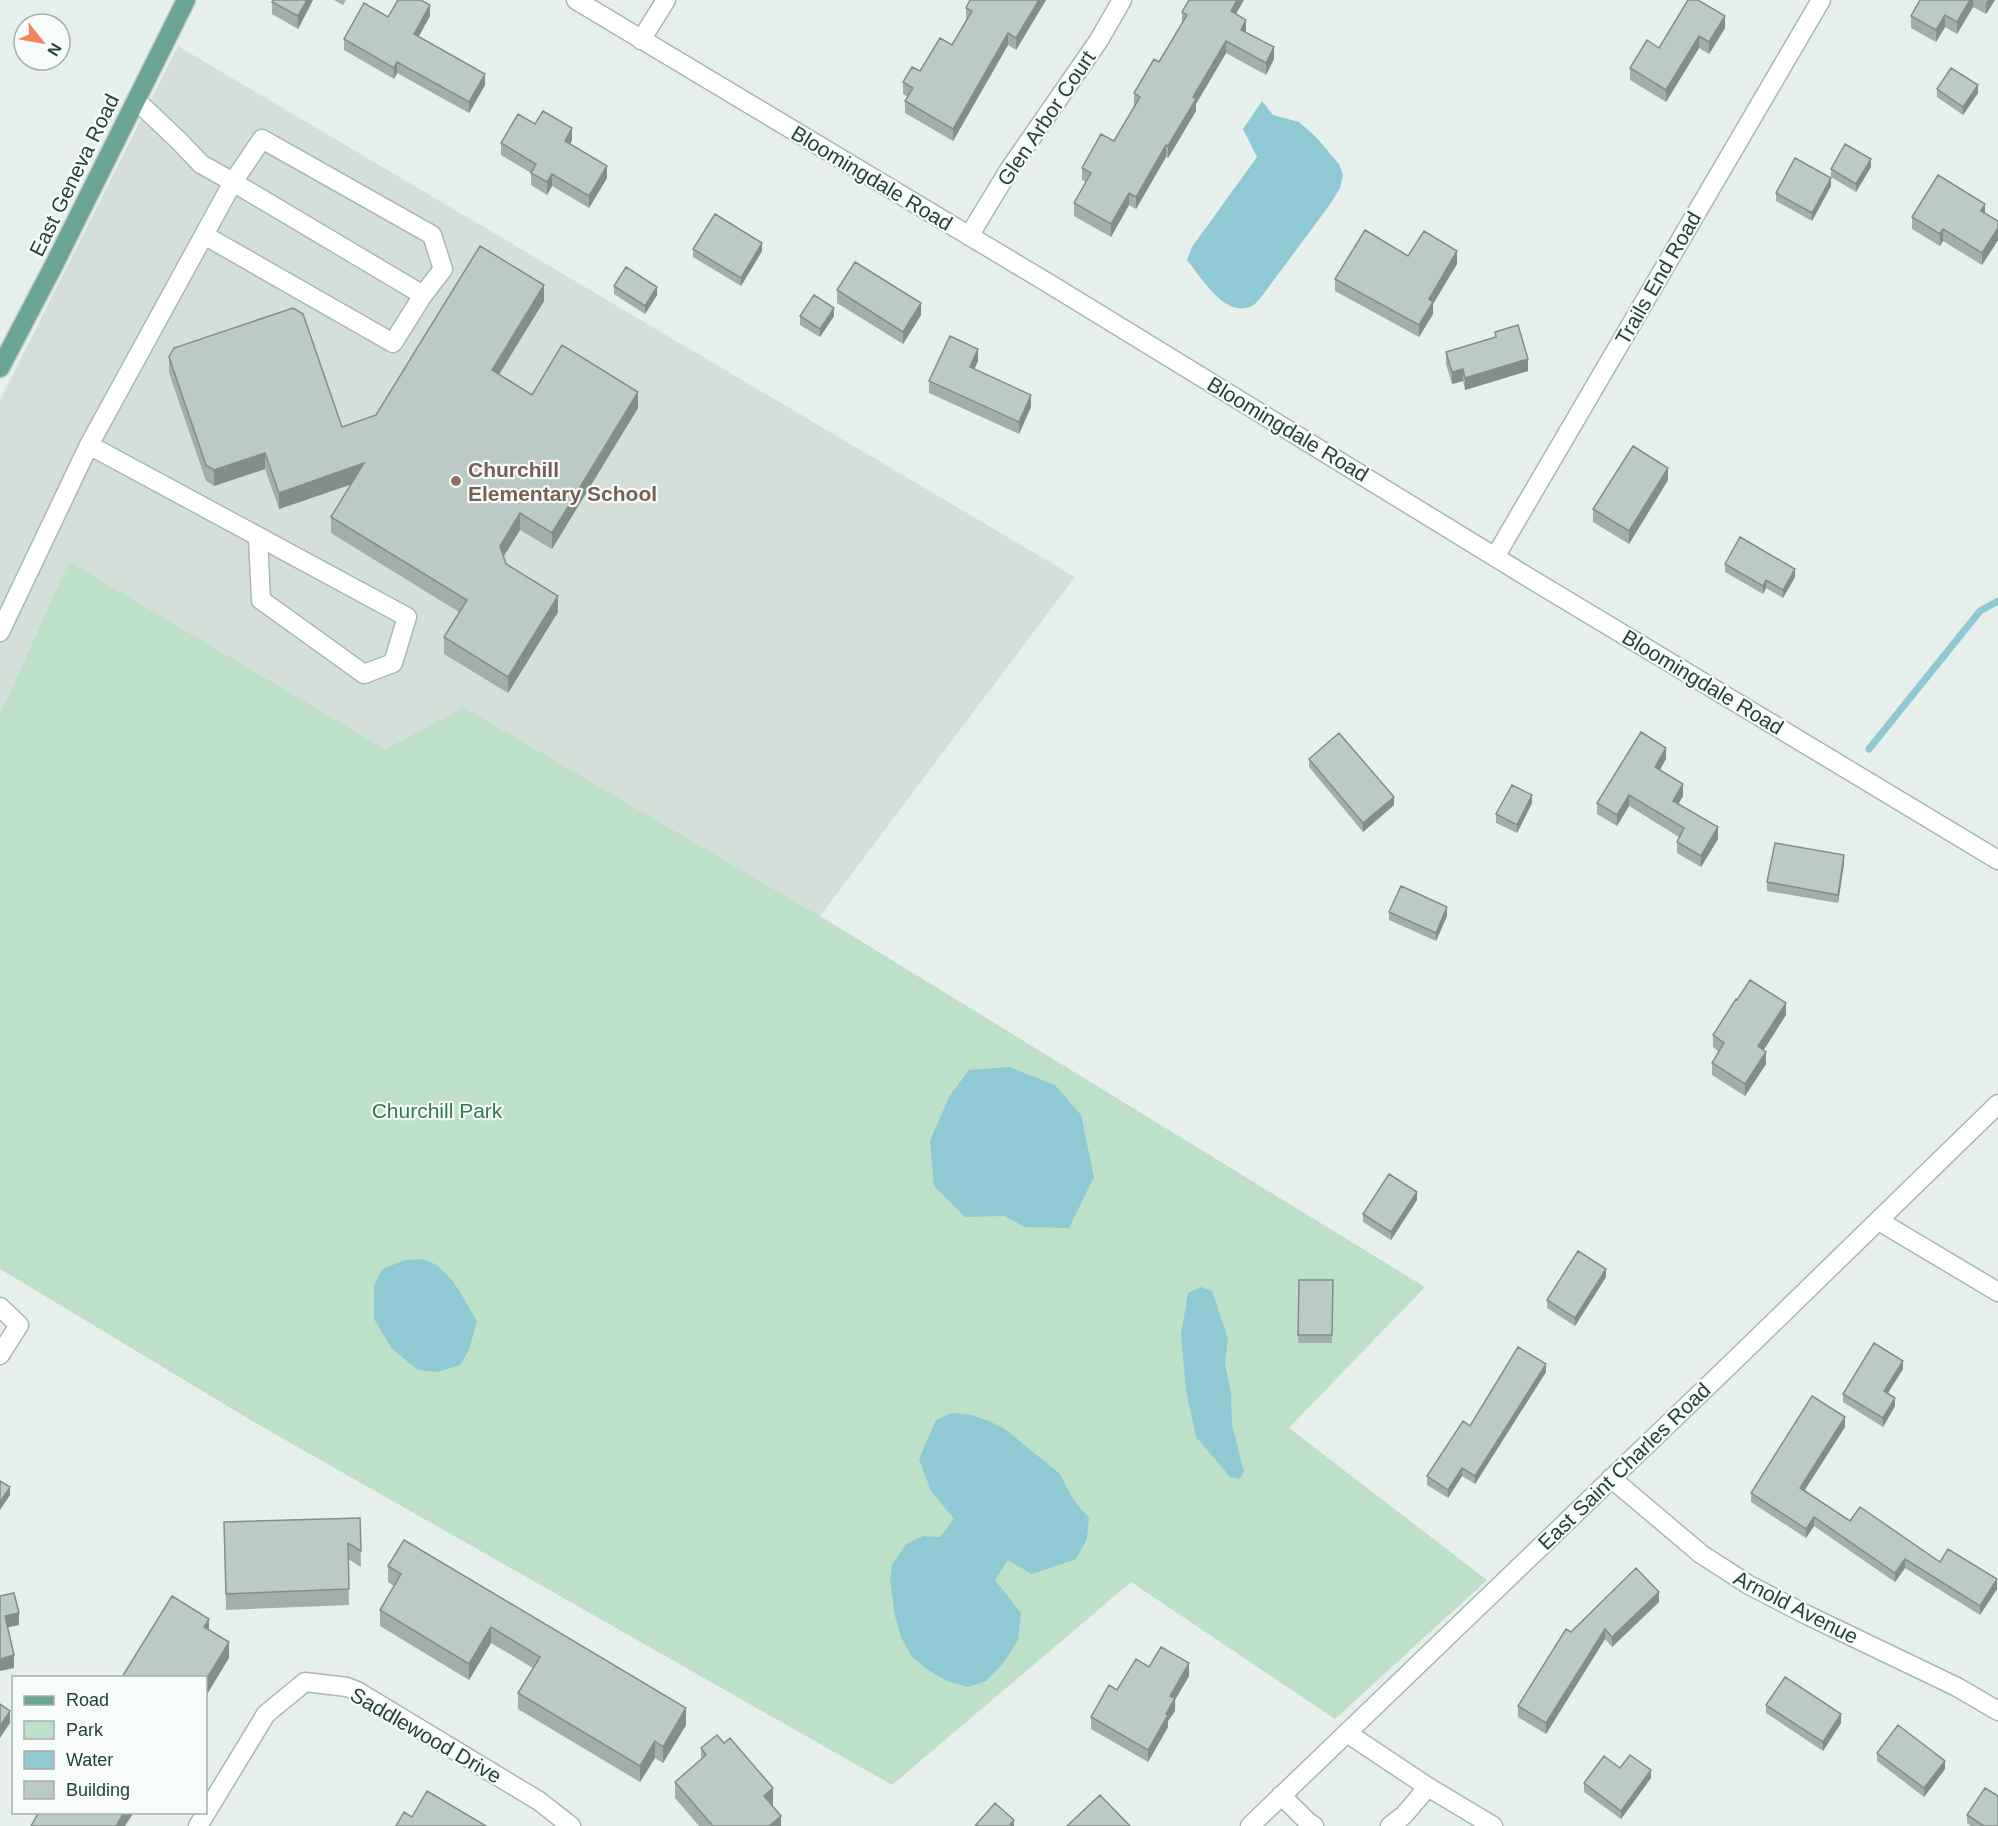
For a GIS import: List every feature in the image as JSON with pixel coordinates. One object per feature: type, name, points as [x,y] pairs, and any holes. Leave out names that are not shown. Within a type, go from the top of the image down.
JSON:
[{"type":"main road","name":"East Geneva Road","points":[[0,368],[186,0]]},
{"type":"street","name":"Bloomingdale Road","points":[[576,0],[1998,860]]},
{"type":"street","points":[[642,40],[666,0]]},
{"type":"street","name":"Glen Arbor Court","points":[[969,236],[1021,152],[1099,40],[1122,0]]},
{"type":"street","name":"Trails End Road","points":[[1495,557],[1821,0]]},
{"type":"street","points":[[136,100],[201,164],[423,295]]},
{"type":"street","points":[[0,632],[89,445],[233,182],[262,139],[432,235],[443,269],[423,295],[393,343],[204,235]]},
{"type":"street","points":[[89,445],[407,617],[393,663],[364,674],[261,600],[258,538]]},
{"type":"street","name":"East Saint Charles Road","points":[[1250,1826],[1998,1104]]},
{"type":"street","points":[[1879,1221],[1998,1292]]},
{"type":"street","points":[[0,1307],[20,1325],[0,1355]]},
{"type":"street","name":"Arnold Avenue","points":[[1611,1479],[1701,1554],[1749,1585],[1957,1687],[1998,1710]]},
{"type":"street","name":"Saddlewood Drive","points":[[207,1811],[266,1714],[305,1682],[347,1687],[357,1691],[539,1801],[571,1826]]},
{"type":"street","points":[[1347,1733],[1428,1787],[1493,1826]]},
{"type":"street","points":[[1390,1826],[1404,1815],[1428,1787]]},
{"type":"street","points":[[1281,1796],[1314,1826]]},
{"type":"shaded area","name":"Churchill Elementary School","points":[[178,46],[1075,577],[820,916],[464,707],[385,749],[69,561],[0,714],[0,400]]},
{"type":"green space","name":"Churchill Park","points":[[69,561],[385,749],[464,707],[820,916],[1425,1287],[1289,1428],[1487,1580],[1335,1719],[1131,1582],[892,1785],[259,1425],[0,1269],[0,714]]},
{"type":"water","points":[[1262,101],[1273,115],[1299,122],[1315,136],[1339,164],[1343,175],[1340,188],[1331,203],[1262,296],[1253,305],[1242,308],[1232,307],[1215,294],[1187,260],[1192,247],[1257,157],[1243,129]]},
{"type":"water","points":[[1009,1067],[1055,1085],[1081,1115],[1094,1177],[1069,1228],[1025,1227],[1004,1216],[965,1217],[934,1186],[930,1141],[949,1097],[969,1070]]},
{"type":"water","points":[[405,1260],[425,1260],[442,1270],[456,1286],[477,1321],[469,1350],[460,1365],[438,1372],[418,1370],[392,1349],[374,1319],[374,1286],[382,1269]]},
{"type":"water","points":[[1201,1287],[1212,1291],[1228,1339],[1225,1363],[1231,1393],[1232,1424],[1244,1472],[1239,1479],[1230,1477],[1196,1437],[1186,1390],[1181,1334],[1188,1293]]},
{"type":"water","points":[[951,1413],[972,1415],[1005,1429],[1060,1474],[1073,1499],[1089,1518],[1087,1539],[1076,1559],[1032,1574],[1008,1560],[995,1580],[1021,1613],[1018,1640],[1002,1665],[986,1681],[968,1687],[947,1681],[912,1657],[901,1637],[895,1616],[890,1580],[892,1565],[906,1544],[923,1536],[940,1537],[954,1519],[931,1491],[919,1459],[936,1420]]},
{"type":"building","points":[[273,0],[307,0],[298,16],[272,2]]},
{"type":"building","points":[[398,0],[421,0],[430,5],[414,34],[485,74],[469,102],[397,62],[394,68],[344,39],[364,3],[388,17]]},
{"type":"building","points":[[970,0],[1039,0],[1016,38],[1008,33],[953,129],[905,101],[913,88],[903,82],[912,67],[920,71],[940,38],[952,45],[972,11],[966,8]]},
{"type":"building","points":[[1189,0],[1237,0],[1231,11],[1246,20],[1241,30],[1274,47],[1266,63],[1226,41],[1193,97],[1196,99],[1136,197],[1129,193],[1111,224],[1074,203],[1091,173],[1082,168],[1101,134],[1114,141],[1140,97],[1134,93],[1154,59],[1159,62],[1187,15],[1182,12]]},
{"type":"building","points":[[1688,0],[1698,0],[1725,16],[1709,42],[1699,36],[1666,90],[1630,68],[1647,40],[1659,48]]},
{"type":"building","points":[[1920,0],[1970,0],[1957,22],[1945,15],[1936,30],[1911,16]]},
{"type":"building","points":[[1951,68],[1978,85],[1963,107],[1937,89]]},
{"type":"building","points":[[543,111],[572,128],[565,141],[607,166],[589,196],[552,174],[547,182],[531,173],[536,164],[501,143],[518,114],[535,124]]},
{"type":"building","points":[[1845,144],[1871,159],[1856,184],[1831,169]]},
{"type":"building","points":[[1795,158],[1831,178],[1812,213],[1776,193]]},
{"type":"building","points":[[1938,175],[1985,204],[1981,211],[1998,221],[1998,228],[1982,253],[1943,229],[1940,234],[1912,217]]},
{"type":"building","points":[[715,214],[762,243],[741,278],[693,249]]},
{"type":"building","points":[[1365,230],[1408,256],[1424,231],[1457,251],[1429,299],[1433,302],[1419,325],[1335,279]]},
{"type":"building","points":[[480,246],[544,285],[492,370],[532,395],[562,345],[638,392],[552,533],[520,513],[500,546],[506,564],[558,596],[508,677],[444,637],[467,600],[331,517],[364,463],[279,493],[265,453],[214,470],[206,465],[169,357],[174,348],[293,308],[303,314],[342,427],[376,415]]},
{"type":"building","points":[[855,262],[921,303],[903,332],[837,290]]},
{"type":"building","points":[[626,267],[657,287],[645,306],[614,286]]},
{"type":"building","points":[[814,295],[834,308],[820,329],[800,316]]},
{"type":"building","points":[[1518,325],[1528,359],[1465,378],[1463,369],[1452,372],[1446,352],[1496,337],[1495,332]]},
{"type":"building","points":[[950,336],[978,349],[970,367],[1031,395],[1019,422],[929,381]]},
{"type":"building","points":[[1633,446],[1668,468],[1629,531],[1593,509]]},
{"type":"building","points":[[1740,537],[1795,569],[1783,590],[1766,580],[1763,586],[1725,564]]},
{"type":"building","points":[[1641,732],[1666,748],[1655,767],[1683,784],[1673,801],[1718,827],[1701,856],[1677,842],[1684,828],[1629,795],[1617,815],[1597,803]]},
{"type":"building","points":[[1339,733],[1394,797],[1363,823],[1309,759]]},
{"type":"building","points":[[1512,785],[1532,795],[1517,825],[1496,814]]},
{"type":"building","points":[[1775,843],[1844,855],[1838,895],[1767,882]]},
{"type":"building","points":[[1401,886],[1447,907],[1436,933],[1389,912]]},
{"type":"building","points":[[1750,980],[1786,1003],[1758,1046],[1766,1052],[1745,1084],[1712,1063],[1724,1043],[1713,1035]]},
{"type":"building","points":[[1389,1174],[1417,1192],[1391,1232],[1363,1214]]},
{"type":"building","points":[[1578,1251],[1606,1269],[1575,1318],[1547,1300]]},
{"type":"building","points":[[1299,1280],[1333,1280],[1332,1335],[1298,1335]]},
{"type":"building","points":[[1874,1343],[1903,1361],[1884,1391],[1895,1398],[1883,1418],[1843,1394]]},
{"type":"building","points":[[1518,1347],[1546,1364],[1475,1476],[1462,1468],[1448,1490],[1427,1476],[1463,1421],[1470,1426]]},
{"type":"building","points":[[1812,1396],[1845,1417],[1800,1488],[1850,1521],[1860,1507],[1940,1562],[1948,1549],[1997,1579],[1980,1606],[1905,1559],[1895,1573],[1814,1517],[1806,1529],[1751,1493]]},
{"type":"building","points":[[0,1481],[10,1487],[0,1502]]},
{"type":"building","points":[[360,1518],[361,1551],[348,1543],[349,1589],[226,1594],[224,1522]]},
{"type":"building","points":[[404,1540],[686,1708],[663,1747],[655,1741],[640,1766],[518,1693],[540,1657],[491,1627],[469,1664],[380,1610],[401,1574],[388,1566]]},
{"type":"building","points":[[1636,1568],[1659,1592],[1612,1637],[1605,1629],[1546,1723],[1518,1706],[1566,1629],[1571,1632]]},
{"type":"building","points":[[14,1593],[19,1613],[5,1616],[14,1655],[0,1659],[0,1596]]},
{"type":"building","points":[[172,1596],[209,1619],[204,1627],[229,1642],[207,1678],[207,1676],[123,1676]]},
{"type":"building","points":[[1161,1647],[1189,1663],[1170,1696],[1175,1698],[1166,1714],[1168,1715],[1148,1750],[1091,1717],[1109,1685],[1117,1690],[1136,1659],[1149,1667]]},
{"type":"building","points":[[1785,1677],[1841,1714],[1823,1742],[1766,1705]]},
{"type":"building","points":[[0,1704],[10,1711],[0,1726]]},
{"type":"building","points":[[1898,1725],[1945,1761],[1924,1788],[1877,1753]]},
{"type":"building","points":[[717,1735],[724,1743],[730,1738],[773,1788],[764,1796],[781,1816],[769,1826],[713,1826],[675,1782],[706,1755],[701,1748]]},
{"type":"building","points":[[1630,1755],[1651,1770],[1621,1811],[1584,1783],[1604,1756],[1620,1768]]},
{"type":"building","points":[[1985,1788],[1998,1796],[1998,1826],[1984,1826],[1967,1815]]},
{"type":"building","points":[[427,1791],[486,1826],[396,1826],[404,1812],[412,1817]]},
{"type":"building","points":[[1100,1795],[1130,1826],[1067,1826]]},
{"type":"building","points":[[995,1803],[1014,1820],[1009,1826],[975,1826]]},
{"type":"building","points":[[38,1814],[123,1814],[116,1826],[31,1826]]},
{"type":"waterway","points":[[1869,749],[1980,611],[1998,601]]},
{"type":"place","name":"Churchill Elementary School","points":[[456,481]]}]
